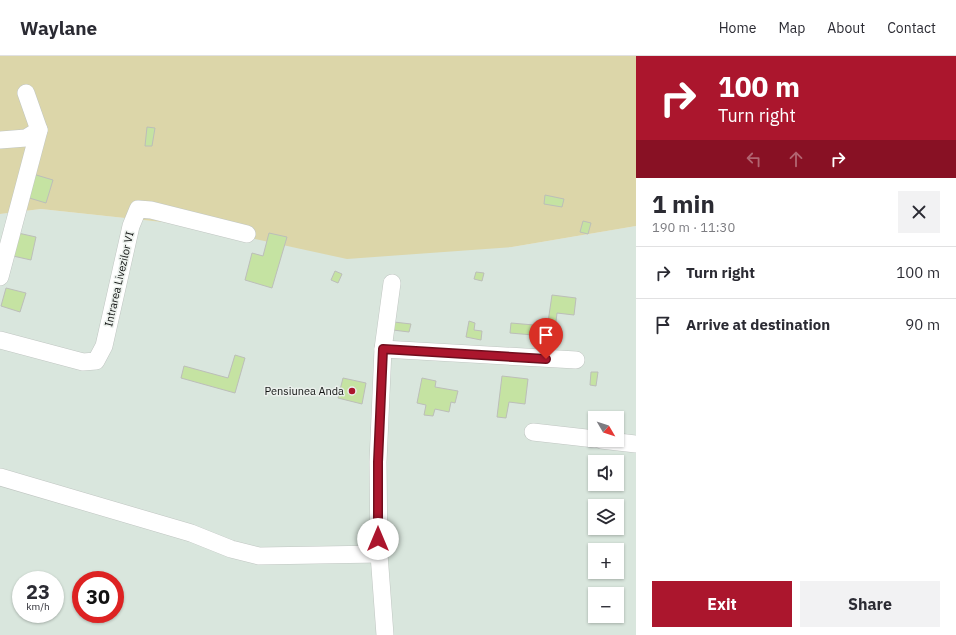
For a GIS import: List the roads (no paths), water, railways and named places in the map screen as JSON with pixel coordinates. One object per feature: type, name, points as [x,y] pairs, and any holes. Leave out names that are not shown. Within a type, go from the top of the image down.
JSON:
[{"type":"street","points":[[0,277],[4,248],[39,130],[26,93]]},
{"type":"street","points":[[0,140],[26,138],[39,130]]},
{"type":"street","name":"Intrarea Livezilor VI","points":[[0,340],[83,362],[96,361],[104,346],[131,226],[138,209],[151,210],[247,234]]},
{"type":"street","points":[[385,635],[379,554],[378,462],[383,349],[392,283]]},
{"type":"street","points":[[383,349],[576,360]]},
{"type":"street","points":[[533,432],[588,438]]},
{"type":"street","points":[[624,443],[636,444]]},
{"type":"street","points":[[0,477],[191,534],[231,550],[258,556],[379,554]]},
{"type":"place","name":"Pensiunea Anda","points":[[352,391]]}]
